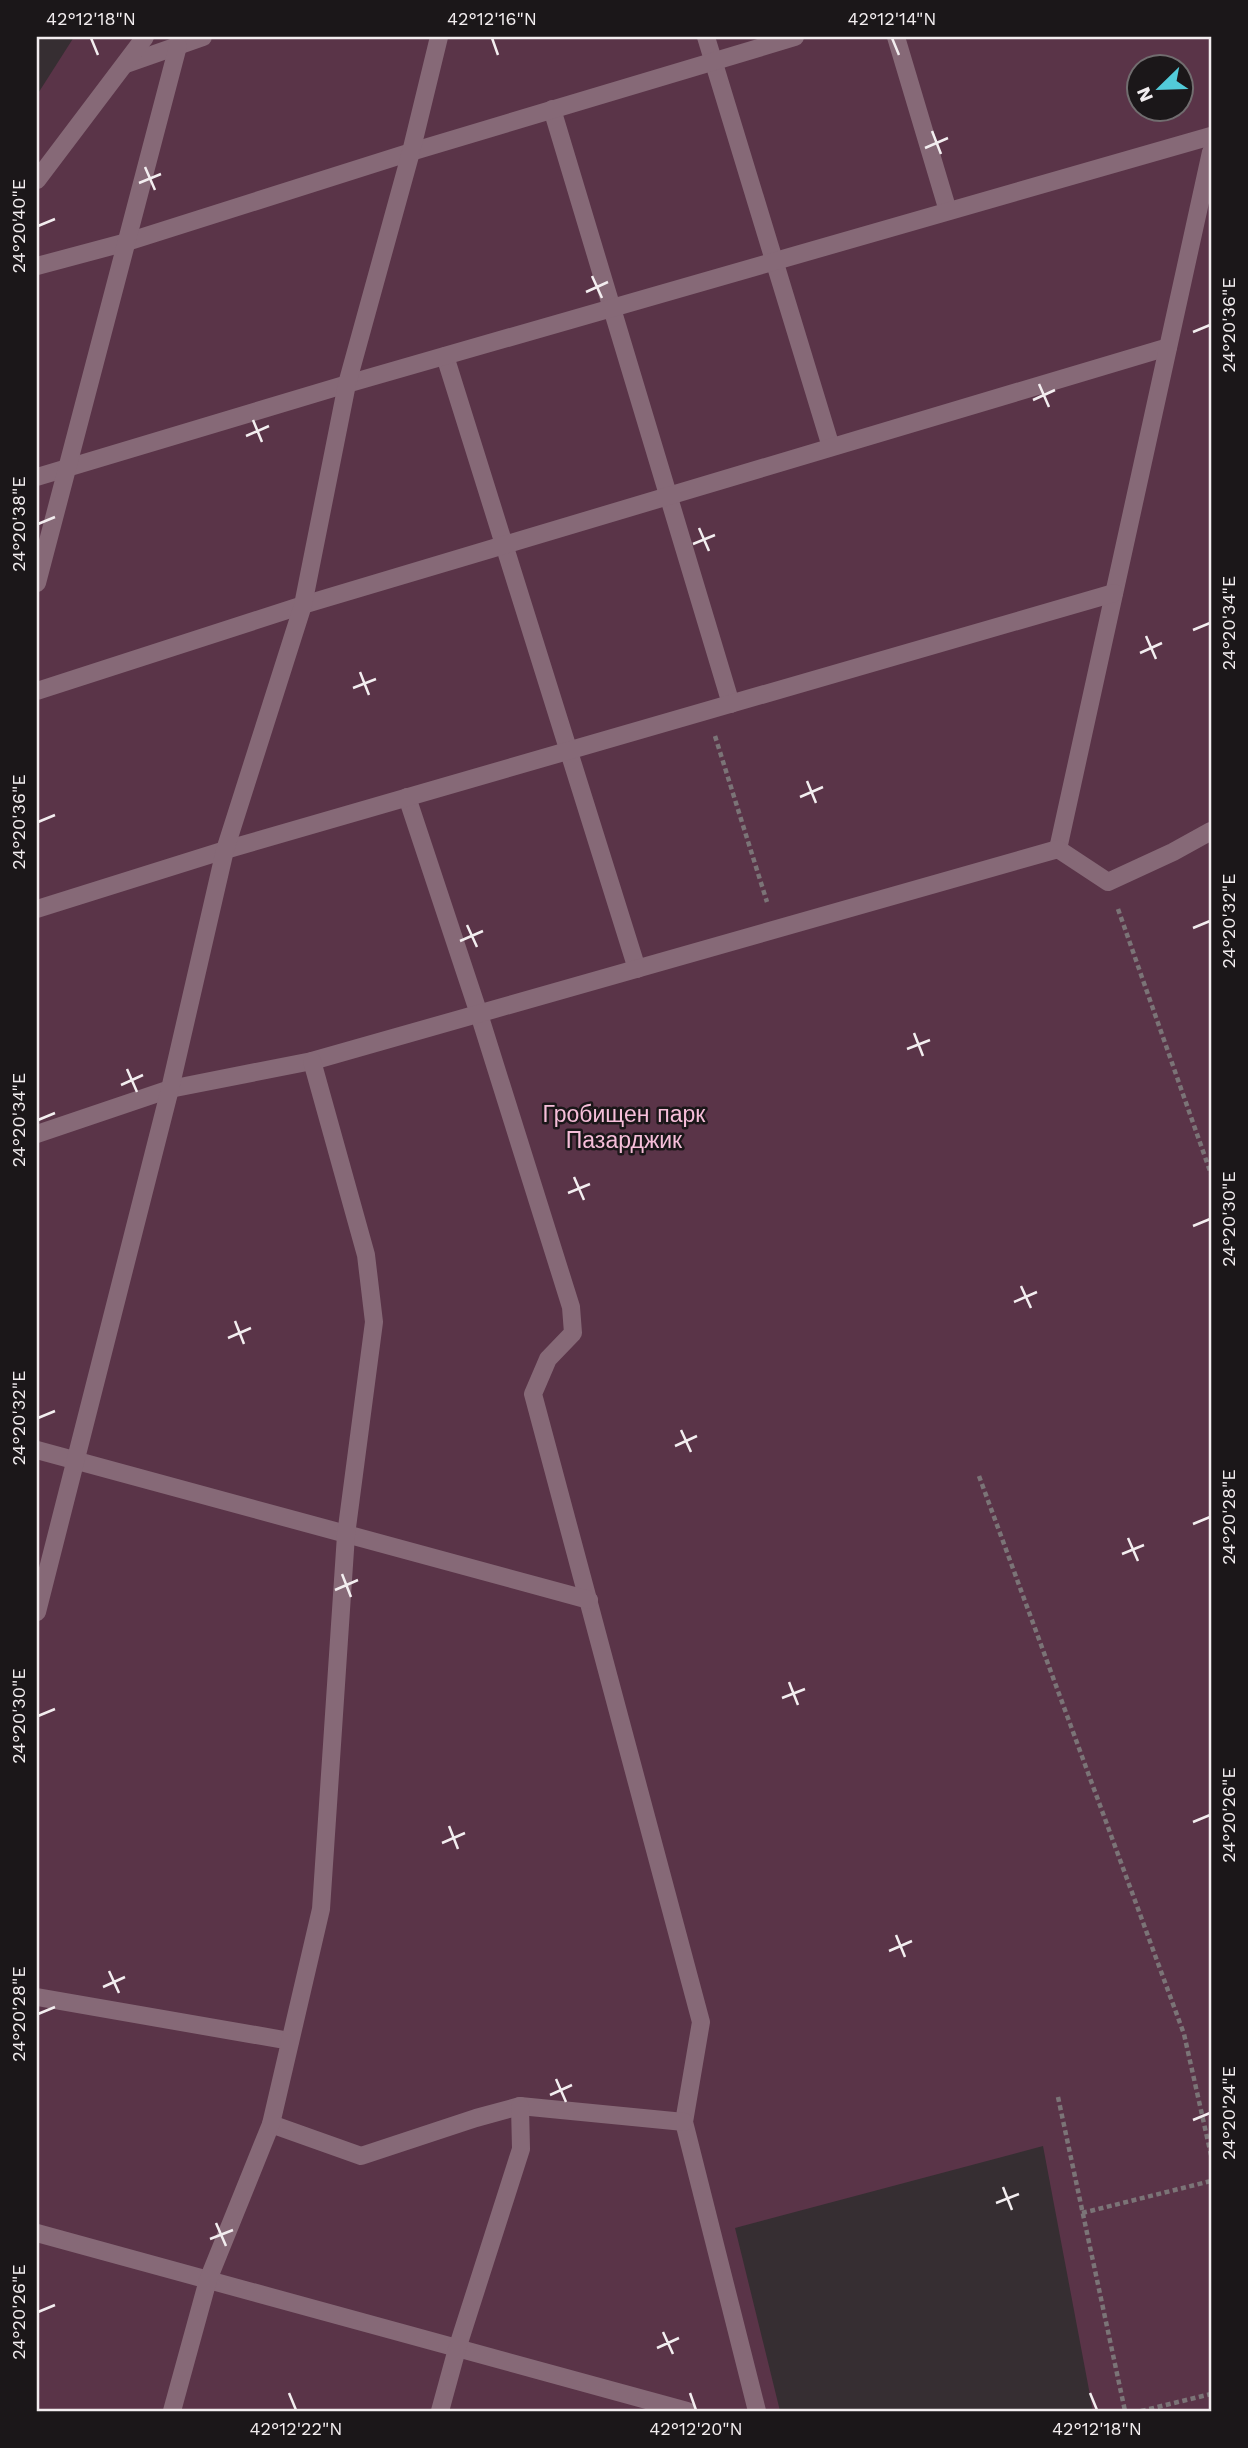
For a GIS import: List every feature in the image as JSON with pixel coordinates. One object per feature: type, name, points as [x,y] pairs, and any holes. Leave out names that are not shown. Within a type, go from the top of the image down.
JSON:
[{"type":"lane","points":[[37,180],[145,37]]},
{"type":"lane","points":[[126,64],[203,37]]},
{"type":"lane","points":[[37,1612],[170,1089],[225,850],[303,605],[347,384],[411,152],[439,37]]},
{"type":"lane","points":[[706,37],[831,447]]},
{"type":"lane","points":[[37,266],[127,242],[411,152],[795,37]]},
{"type":"lane","points":[[896,37],[948,211]]},
{"type":"lane","points":[[37,583],[178,46]]},
{"type":"lane","points":[[552,110],[731,704]]},
{"type":"lane","points":[[37,477],[347,384],[1211,136]]},
{"type":"lane","points":[[1058,849],[1211,152]]},
{"type":"lane","points":[[37,691],[303,605],[1168,347]]},
{"type":"lane","points":[[445,356],[636,969]]},
{"type":"lane","points":[[37,909],[225,850],[1114,593]]},
{"type":"lane","points":[[407,797],[479,1014],[571,1307],[573,1333],[548,1359],[533,1394],[701,2022],[684,2122],[757,2411]]},
{"type":"lane","points":[[37,1134],[170,1089],[312,1061],[1058,849],[1108,881],[1173,852],[1211,831]]},
{"type":"lane","points":[[172,2411],[208,2280],[271,2123],[321,1909],[346,1535],[374,1322],[366,1255],[312,1061]]},
{"type":"lane","points":[[37,1450],[589,1600]]},
{"type":"lane","points":[[37,1997],[290,2041]]},
{"type":"lane","points":[[271,2123],[360,2156],[520,2106],[684,2122]]},
{"type":"lane","points":[[440,2411],[457,2348],[521,2149],[520,2106]]},
{"type":"lane","points":[[37,2233],[687,2411]]},
{"type":"path","points":[[706,711],[776,929]]},
{"type":"path","points":[[1108,881],[1211,1174]]},
{"type":"path","points":[[979,1476],[1184,2034],[1211,2155]]},
{"type":"path","points":[[1058,2097],[1125,2411]]},
{"type":"path","points":[[1082,2213],[1211,2181]]},
{"type":"path","points":[[1141,2411],[1211,2394]]},
{"type":"green space","name":"Гробищен парк Пазарджик","points":[[74,37],[1211,37],[1211,2411],[1093,2411],[1043,2146],[735,2228],[780,2411],[37,2411],[37,95]]}]
